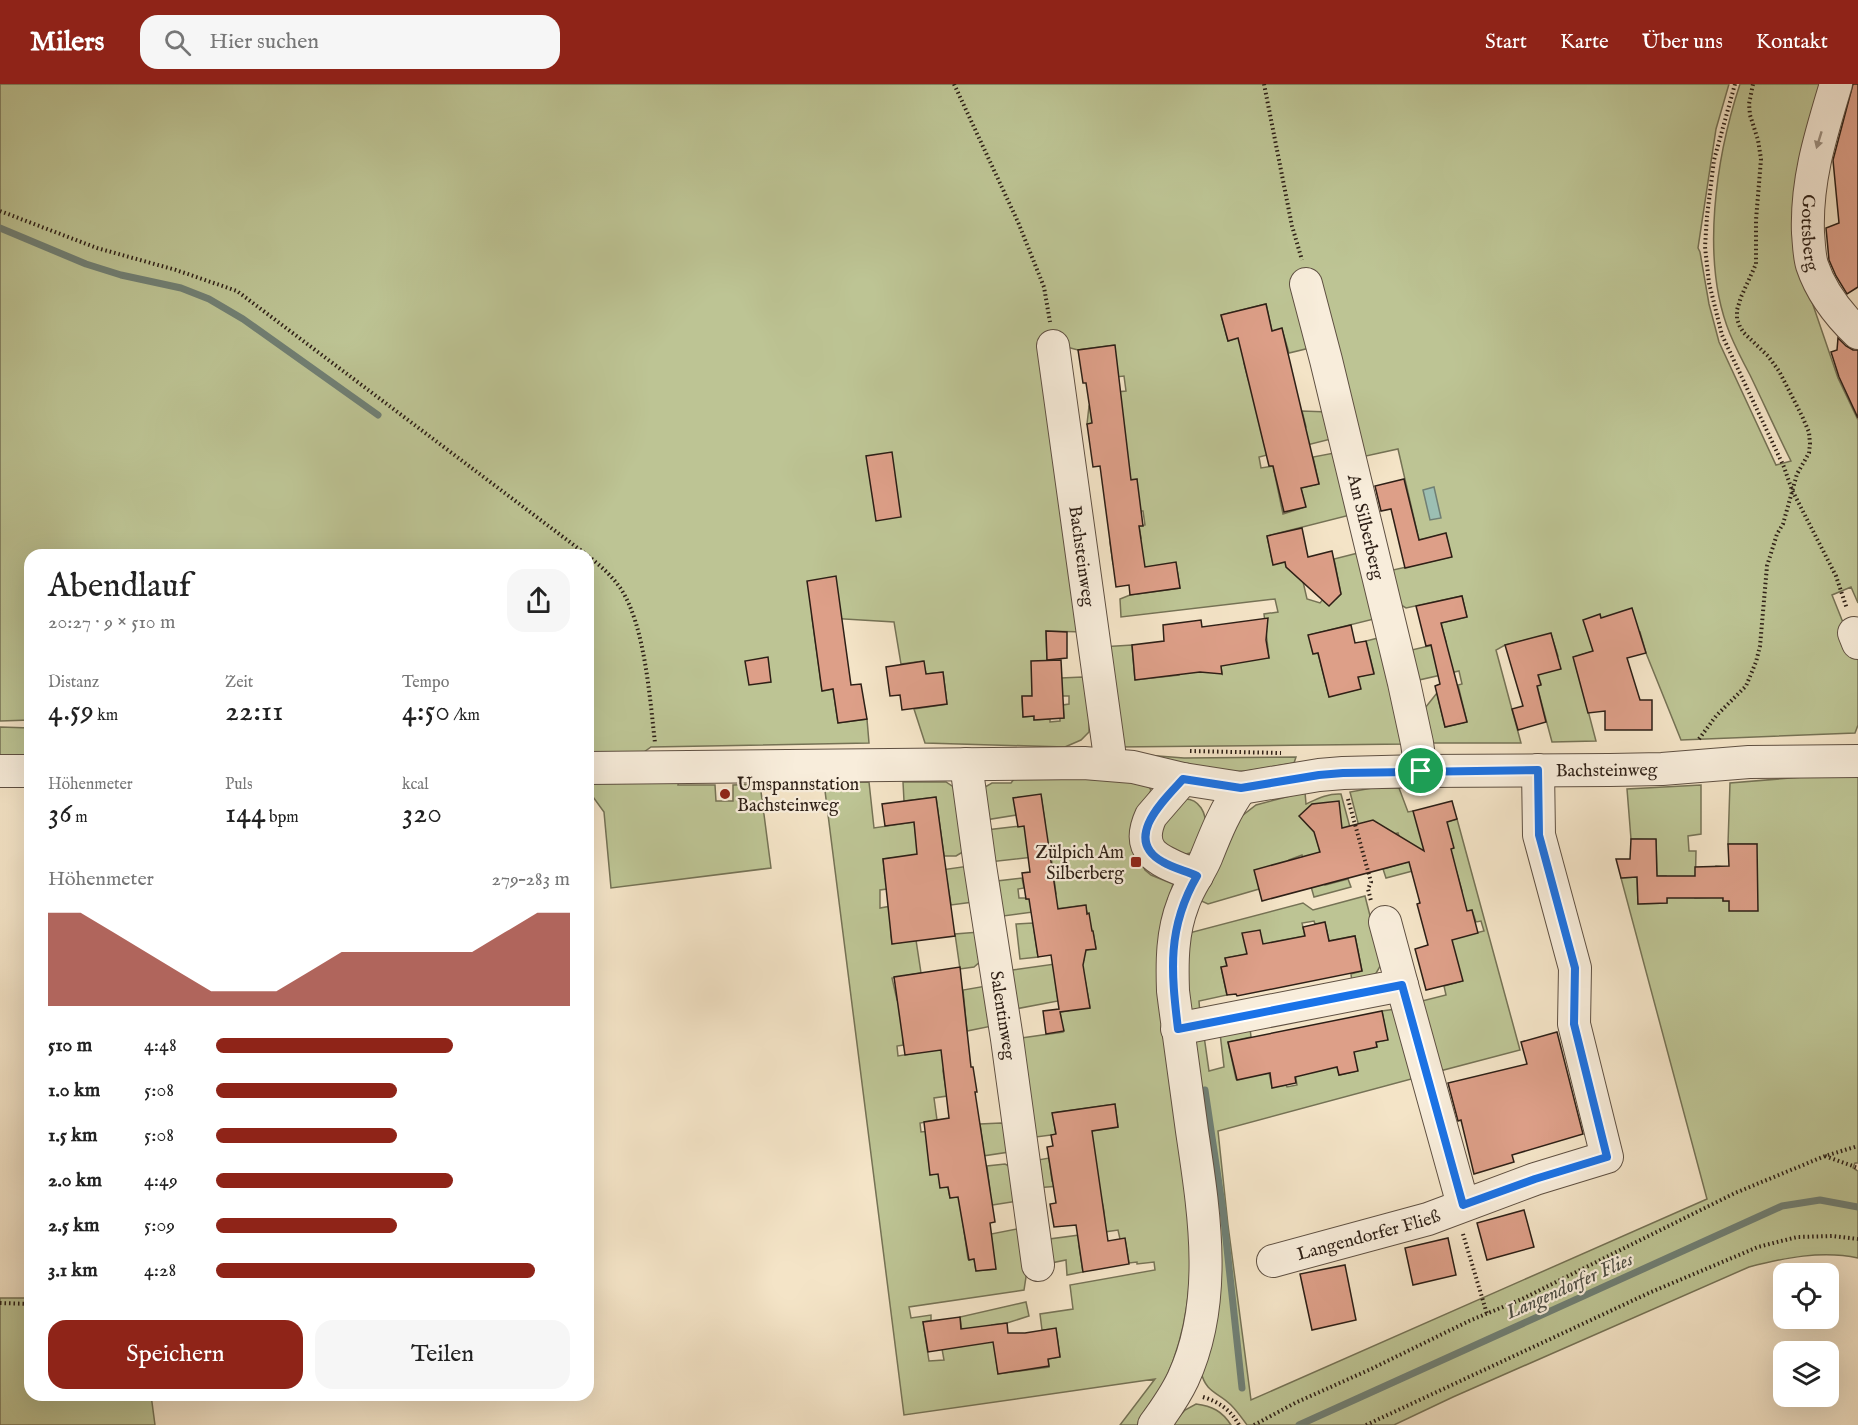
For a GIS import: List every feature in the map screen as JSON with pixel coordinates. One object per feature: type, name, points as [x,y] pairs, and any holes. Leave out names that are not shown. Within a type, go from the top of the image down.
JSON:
[{"type":"street","name":"Gottsberg","points":[[1836,84],[1815,151],[1810,182],[1809,251],[1812,264],[1828,298],[1858,333]]},
{"type":"street","name":"Am Silberberg","points":[[1307,290],[1404,683],[1421,771]]},
{"type":"street","name":"Bachsteinweg","points":[[1053,346],[1109,750],[1109,764]]},
{"type":"street","name":"Bachsteinweg","points":[[594,768],[1061,763],[1133,767],[1185,765],[1241,788],[1319,775],[1421,771],[1662,769],[1749,762],[1857,758]]},
{"type":"street","name":"Salentinweg","points":[[966,764],[1038,1265]]},
{"type":"street","points":[[1185,765],[1151,816],[1146,841],[1154,855],[1163,862],[1197,876]]},
{"type":"street","name":"Langendorfer Fließ","points":[[1273,1261],[1428,1220],[1535,1179],[1607,1157],[1574,1024],[1575,968],[1539,835],[1538,770]]},
{"type":"street","points":[[0,771],[24,771]]},
{"type":"street","points":[[1154,1425],[1177,1390],[1190,1360],[1204,1293],[1206,1264],[1203,1213],[1173,991],[1176,928],[1183,904],[1225,811],[1241,788]]},
{"type":"street","points":[[1380,917],[1402,985],[1460,1207]]},
{"type":"street","points":[[1178,1029],[1402,985]]},
{"type":"path","points":[[954,84],[1018,222],[1044,287],[1053,346]]},
{"type":"path","points":[[1263,84],[1292,226],[1310,285],[1307,290]]},
{"type":"path","points":[[1735,84],[1714,160],[1707,216],[1706,247],[1709,283],[1722,335],[1784,467],[1792,490],[1836,576],[1856,638]]},
{"type":"path","points":[[1697,741],[1716,716],[1746,686],[1756,662],[1760,646],[1767,566],[1783,524],[1797,474],[1809,453],[1810,444],[1809,432],[1779,370],[1744,333],[1737,319],[1741,297],[1756,264],[1756,220],[1761,159],[1750,115],[1749,104],[1753,84]]},
{"type":"path","points":[[0,211],[97,248],[176,270],[237,291],[579,549]]},
{"type":"path","points":[[594,561],[621,590],[637,626],[650,695],[658,767]]},
{"type":"path","points":[[1185,765],[1291,753]]},
{"type":"path","points":[[1346,789],[1371,882],[1368,889],[1380,917]]},
{"type":"path","points":[[1254,1425],[1295,1403],[1522,1299],[1735,1193],[1825,1156],[1858,1146]]},
{"type":"path","points":[[1825,1156],[1858,1168]]},
{"type":"path","points":[[1460,1207],[1487,1314]]},
{"type":"path","points":[[1366,1425],[1651,1293],[1758,1247],[1797,1237],[1832,1236],[1858,1239]]},
{"type":"path","points":[[0,1304],[24,1304]]},
{"type":"path","points":[[1177,1390],[1218,1403],[1228,1410],[1239,1425]]},
{"type":"green space","points":[[0,84],[1729,84],[1716,129],[1698,248],[1719,342],[1776,465],[1791,461],[1732,339],[1721,305],[1714,242],[1718,176],[1731,113],[1740,84],[1824,84],[1800,267],[1838,378],[1858,420],[1858,603],[1851,587],[1832,595],[1858,660],[1858,725],[1855,733],[1681,740],[1646,653],[1640,632],[1626,636],[1610,646],[1574,657],[1596,741],[1552,742],[1537,686],[1541,684],[1538,675],[1549,659],[1558,656],[1551,634],[1505,645],[1496,650],[1521,743],[1425,743],[1425,708],[1437,693],[1445,727],[1467,722],[1458,685],[1462,684],[1459,671],[1410,682],[1403,652],[1446,642],[1441,623],[1467,617],[1462,596],[1406,608],[1391,599],[1384,572],[1451,557],[1446,534],[1419,540],[1398,449],[1357,458],[1314,347],[1289,353],[1282,329],[1272,331],[1266,304],[1221,315],[1228,341],[1252,333],[1244,363],[1248,379],[1272,435],[1306,427],[1302,411],[1329,412],[1335,438],[1259,457],[1261,468],[1273,466],[1283,514],[1305,507],[1301,488],[1319,484],[1313,457],[1334,453],[1354,514],[1267,536],[1273,564],[1285,562],[1301,573],[1307,599],[1320,603],[1324,598],[1336,599],[1341,594],[1334,559],[1362,552],[1378,618],[1309,635],[1313,654],[1318,653],[1329,696],[1360,689],[1358,677],[1374,673],[1366,641],[1382,637],[1407,744],[1115,747],[1101,647],[1132,645],[1135,680],[1179,675],[1176,639],[1222,674],[1219,652],[1269,658],[1264,614],[1278,612],[1275,599],[1121,617],[1120,599],[1130,595],[1180,588],[1176,563],[1127,570],[1126,562],[1113,564],[1110,542],[1141,538],[1139,526],[1145,525],[1143,511],[1137,511],[1137,479],[1124,480],[1123,419],[1087,424],[1089,406],[1116,392],[1126,391],[1124,376],[1116,377],[1114,345],[1078,350],[1059,345],[1085,632],[1046,631],[1047,661],[1032,696],[1022,697],[1023,717],[1034,716],[1034,720],[1060,721],[1060,718],[1064,718],[1063,705],[1069,704],[1069,696],[1062,696],[1061,678],[1083,677],[1089,708],[1089,732],[1081,740],[1065,747],[925,743],[914,709],[947,704],[943,672],[926,674],[923,661],[901,664],[894,622],[812,617],[822,690],[833,689],[838,723],[867,719],[869,743],[651,747],[637,757],[594,758],[594,549],[24,549],[24,720],[0,721]]},
{"type":"green space","points":[[0,727],[24,728],[24,762],[0,762]]},
{"type":"green space","points":[[1120,753],[1184,758],[1296,757],[1294,763],[1227,772]]},
{"type":"green space","points":[[1827,775],[1858,775],[1858,1163],[1855,1163],[1853,1168],[1858,1171],[1858,1258],[1817,1255],[1789,1258],[1749,1267],[1394,1425],[1247,1425],[1231,1405],[1209,1388],[1201,1372],[1195,1041],[1204,1036],[1209,1071],[1224,1067],[1220,1033],[1250,1028],[1251,1037],[1228,1042],[1236,1079],[1269,1073],[1272,1087],[1286,1085],[1287,1087],[1297,1085],[1295,1073],[1333,1048],[1339,1075],[1357,1071],[1352,1048],[1365,1050],[1377,1047],[1376,1042],[1387,1040],[1382,1011],[1396,1009],[1415,1078],[1218,1131],[1251,1400],[1707,1199],[1621,878],[1637,877],[1638,904],[1667,903],[1666,876],[1657,876],[1656,840],[1631,839],[1627,789],[1701,785],[1701,834],[1688,836],[1689,851],[1696,851],[1695,898],[1716,897],[1716,866],[1723,867],[1723,901],[1729,901],[1757,844],[1728,844],[1730,783]]},
{"type":"green space","points":[[594,778],[679,778],[678,785],[715,785],[716,801],[733,801],[733,785],[760,784],[771,868],[611,888],[604,812],[594,798]]},
{"type":"green space","points":[[1071,778],[1129,782],[1149,787],[1151,790],[1147,798],[1140,859],[1145,870],[1151,875],[1173,884],[1164,915],[1191,1229],[1186,1312],[1176,1351],[1161,1389],[1138,1425],[1120,1425],[1155,1379],[904,1415],[824,783],[869,782],[874,828],[914,822],[919,859],[901,857],[883,859],[885,878],[969,866],[973,902],[951,905],[947,881],[880,890],[880,908],[924,900],[891,934],[892,944],[916,940],[921,973],[892,978],[897,1000],[918,997],[928,1037],[903,1040],[903,1045],[897,1046],[898,1056],[948,1048],[943,1071],[947,1096],[934,1098],[937,1120],[920,1123],[921,1132],[939,1130],[983,1146],[980,1124],[1001,1123],[1007,1127],[1009,1152],[930,1164],[930,1175],[938,1173],[948,1187],[950,1198],[990,1192],[987,1166],[1005,1164],[1011,1167],[1018,1201],[986,1206],[962,1216],[968,1259],[974,1259],[976,1271],[995,1269],[991,1234],[1022,1228],[1028,1264],[1024,1290],[909,1307],[911,1318],[931,1315],[931,1321],[923,1322],[929,1361],[944,1360],[942,1349],[964,1346],[960,1317],[1026,1302],[1029,1316],[992,1325],[998,1374],[1049,1367],[1048,1359],[1060,1357],[1056,1329],[1042,1330],[1040,1314],[1073,1309],[1070,1285],[1155,1270],[1154,1262],[1129,1263],[1125,1239],[1120,1239],[1118,1230],[1104,1232],[1105,1219],[1100,1194],[1071,1134],[1118,1127],[1115,1104],[1053,1113],[1056,1136],[1028,1138],[1015,1039],[1063,1032],[1060,1012],[1090,1007],[1085,980],[1055,978],[1058,1001],[1010,1010],[1005,971],[1084,960],[1081,951],[1096,948],[1085,905],[996,917],[997,881],[1022,878],[1024,888],[1018,889],[1019,898],[1056,894],[1051,855],[989,862],[986,830],[1045,823],[1041,795],[1014,798],[1016,815],[985,820],[985,787],[992,783],[1011,783],[1014,779]]},
{"type":"green space","points":[[903,782],[946,782],[955,788],[966,850],[956,856],[944,856],[936,797],[904,801]]},
{"type":"green space","points":[[1372,788],[1399,788],[1408,812],[1413,811],[1447,822],[1457,819],[1520,1050],[1436,1072],[1418,1002],[1446,995],[1444,986],[1462,981],[1451,939],[1484,931],[1481,921],[1476,922],[1472,910],[1457,914],[1462,891],[1456,870],[1420,869],[1386,878],[1383,869],[1407,862],[1398,833],[1363,842],[1350,792]]},
{"type":"green space","points":[[1305,792],[1306,804],[1328,795],[1341,794],[1351,831],[1318,844],[1320,852],[1316,854],[1325,885],[1348,879],[1351,887],[1314,897],[1302,855],[1289,860],[1259,889],[1208,904],[1199,900],[1238,819],[1256,805]]},
{"type":"green space","points":[[1185,799],[1198,804],[1205,817],[1203,836],[1197,850],[1189,854],[1166,849],[1159,833],[1160,828]]},
{"type":"green space","points":[[1365,896],[1382,963],[1375,975],[1352,982],[1351,974],[1362,971],[1355,936],[1329,941],[1325,923],[1315,924],[1314,921],[1302,923],[1305,936],[1272,942],[1277,968],[1251,953],[1225,958],[1227,966],[1221,967],[1227,995],[1199,1001],[1200,1014],[1190,1010],[1186,982],[1189,933],[1303,903],[1313,910]]},
{"type":"green space","points":[[1033,923],[1038,957],[1020,959],[1016,924]]},
{"type":"green space","points":[[979,932],[982,960],[974,967],[960,969],[955,934]]},
{"type":"green space","points":[[986,986],[992,1026],[967,1031],[963,990]]},
{"type":"green space","points":[[1049,1158],[1052,1181],[1058,1181],[1059,1186],[1036,1188],[1032,1161]]},
{"type":"green space","points":[[1087,1234],[1079,1246],[1083,1272],[1067,1275],[1066,1260],[1046,1264],[1042,1240]]},
{"type":"green space","points":[[0,1298],[24,1298],[24,1401],[152,1401],[155,1425],[0,1425]]},
{"type":"green space","points":[[1196,1404],[1216,1410],[1231,1425],[1171,1425],[1185,1410]]},
{"type":"water","points":[[1434,487],[1441,518],[1430,520],[1423,490]]},
{"type":"building","points":[[1853,84],[1858,84],[1858,287],[1847,294],[1829,260],[1826,228],[1839,223],[1833,160]]},
{"type":"building","points":[[1266,304],[1272,331],[1282,328],[1319,484],[1301,488],[1306,507],[1284,512],[1273,466],[1269,466],[1238,338],[1228,341],[1221,315]]},
{"type":"building","points":[[1838,338],[1846,346],[1858,350],[1858,418],[1839,377],[1831,352],[1837,350]]},
{"type":"building","points":[[1115,345],[1131,480],[1137,479],[1143,526],[1139,526],[1145,567],[1176,562],[1180,588],[1130,595],[1129,585],[1116,587],[1100,466],[1093,467],[1087,424],[1092,423],[1078,350]]},
{"type":"building","points":[[892,452],[901,517],[876,521],[866,456]]},
{"type":"building","points":[[1404,479],[1419,540],[1446,533],[1452,557],[1405,568],[1391,509],[1381,511],[1375,486]]},
{"type":"building","points":[[1302,528],[1308,557],[1332,551],[1341,594],[1329,606],[1286,567],[1285,562],[1273,565],[1267,536]]},
{"type":"building","points":[[836,576],[851,685],[861,684],[867,719],[838,723],[833,689],[822,691],[807,581]]},
{"type":"building","points":[[1462,596],[1467,617],[1441,623],[1467,722],[1445,727],[1435,686],[1440,684],[1431,645],[1426,646],[1416,606]]},
{"type":"building","points":[[1632,608],[1646,653],[1627,658],[1640,700],[1652,700],[1652,730],[1605,730],[1605,711],[1588,713],[1573,657],[1593,651],[1583,620],[1600,614],[1601,618]]},
{"type":"building","points":[[1268,618],[1266,640],[1269,658],[1221,666],[1222,674],[1200,672],[1135,680],[1132,645],[1164,641],[1163,625],[1201,620],[1202,627]]},
{"type":"building","points":[[1351,625],[1355,643],[1366,641],[1374,674],[1358,677],[1361,689],[1329,697],[1318,653],[1313,654],[1308,635]]},
{"type":"building","points":[[1046,631],[1067,632],[1067,658],[1047,660]]},
{"type":"building","points":[[1551,633],[1561,669],[1538,675],[1541,685],[1537,686],[1546,722],[1518,730],[1512,709],[1523,706],[1505,645]]},
{"type":"building","points":[[768,657],[771,682],[749,685],[745,661]]},
{"type":"building","points":[[1061,660],[1064,718],[1034,720],[1034,716],[1023,717],[1022,696],[1032,696],[1031,661]]},
{"type":"building","points":[[924,661],[926,674],[943,672],[947,704],[902,710],[900,695],[890,696],[886,667]]},
{"type":"building","points":[[1041,794],[1058,909],[1086,905],[1096,949],[1086,950],[1083,965],[1090,1008],[1060,1012],[1064,1031],[1046,1034],[1043,1011],[1059,1009],[1051,955],[1038,957],[1029,899],[1026,899],[1022,873],[1030,872],[1024,826],[1018,827],[1013,798]]},
{"type":"building","points":[[936,797],[955,936],[892,944],[883,859],[917,854],[914,822],[885,826],[882,804]]},
{"type":"building","points":[[1339,801],[1342,828],[1373,820],[1424,851],[1413,811],[1452,801],[1457,819],[1447,822],[1454,848],[1451,849],[1467,911],[1472,910],[1478,933],[1452,940],[1463,981],[1426,990],[1415,949],[1428,945],[1409,862],[1262,901],[1254,870],[1320,852],[1314,832],[1299,816],[1312,804]]},
{"type":"building","points":[[1631,839],[1656,839],[1657,876],[1695,876],[1695,867],[1729,866],[1728,844],[1757,844],[1758,911],[1729,911],[1729,901],[1723,901],[1723,898],[1667,898],[1667,903],[1638,904],[1637,877],[1621,878],[1616,859],[1630,859]]},
{"type":"building","points":[[1325,922],[1329,941],[1355,936],[1362,971],[1237,996],[1236,994],[1227,995],[1221,967],[1227,966],[1225,958],[1247,954],[1242,933],[1260,930],[1263,944],[1305,936],[1303,927]]},
{"type":"building","points":[[960,967],[971,1067],[973,1067],[977,1092],[975,1092],[995,1222],[990,1223],[996,1269],[976,1271],[974,1259],[969,1260],[958,1197],[950,1198],[948,1187],[940,1188],[938,1174],[930,1175],[924,1122],[949,1118],[941,1050],[905,1055],[894,977]]},
{"type":"building","points":[[1382,1011],[1388,1040],[1376,1042],[1377,1047],[1354,1052],[1358,1071],[1339,1075],[1337,1067],[1295,1077],[1296,1083],[1272,1088],[1270,1073],[1237,1080],[1228,1042]]},
{"type":"building","points":[[1557,1032],[1583,1134],[1512,1155],[1514,1162],[1474,1174],[1461,1120],[1458,1121],[1448,1083],[1527,1064],[1521,1042]]},
{"type":"building","points":[[1115,1104],[1118,1127],[1092,1131],[1108,1241],[1125,1238],[1129,1264],[1083,1272],[1076,1225],[1054,1227],[1050,1204],[1056,1203],[1047,1147],[1053,1146],[1051,1135],[1056,1134],[1052,1113]]},
{"type":"building","points":[[1524,1210],[1534,1247],[1487,1260],[1477,1223]]},
{"type":"building","points":[[1448,1238],[1456,1275],[1413,1285],[1405,1248]]},
{"type":"building","points":[[1345,1265],[1356,1320],[1312,1330],[1300,1274]]},
{"type":"building","points":[[960,1317],[961,1329],[1007,1323],[1008,1333],[1056,1328],[1060,1357],[1048,1359],[1049,1366],[998,1374],[993,1342],[928,1352],[923,1322]]},
{"type":"waterway","points":[[0,228],[86,264],[121,275],[181,288],[209,299],[243,319],[378,415]]},
{"type":"waterway","points":[[1205,1090],[1223,1211],[1242,1388]]},
{"type":"waterway","name":"Langendorfer Flies","points":[[1299,1425],[1782,1206],[1820,1200],[1858,1207]]},
{"type":"place","name":"Umspannstation Bachsteinweg","points":[[725,794]]},
{"type":"place","name":"Zülpich Am Silberberg","points":[[1136,862]]},
{"type":"route","points":[[1538,770],[1539,835],[1575,968],[1574,1024],[1607,1157],[1535,1179],[1463,1205],[1402,985],[1178,1029],[1173,991],[1176,928],[1187,894],[1197,876],[1163,862],[1148,848],[1146,841],[1151,816],[1183,779],[1241,788],[1319,775],[1421,771],[1538,770]]}]
